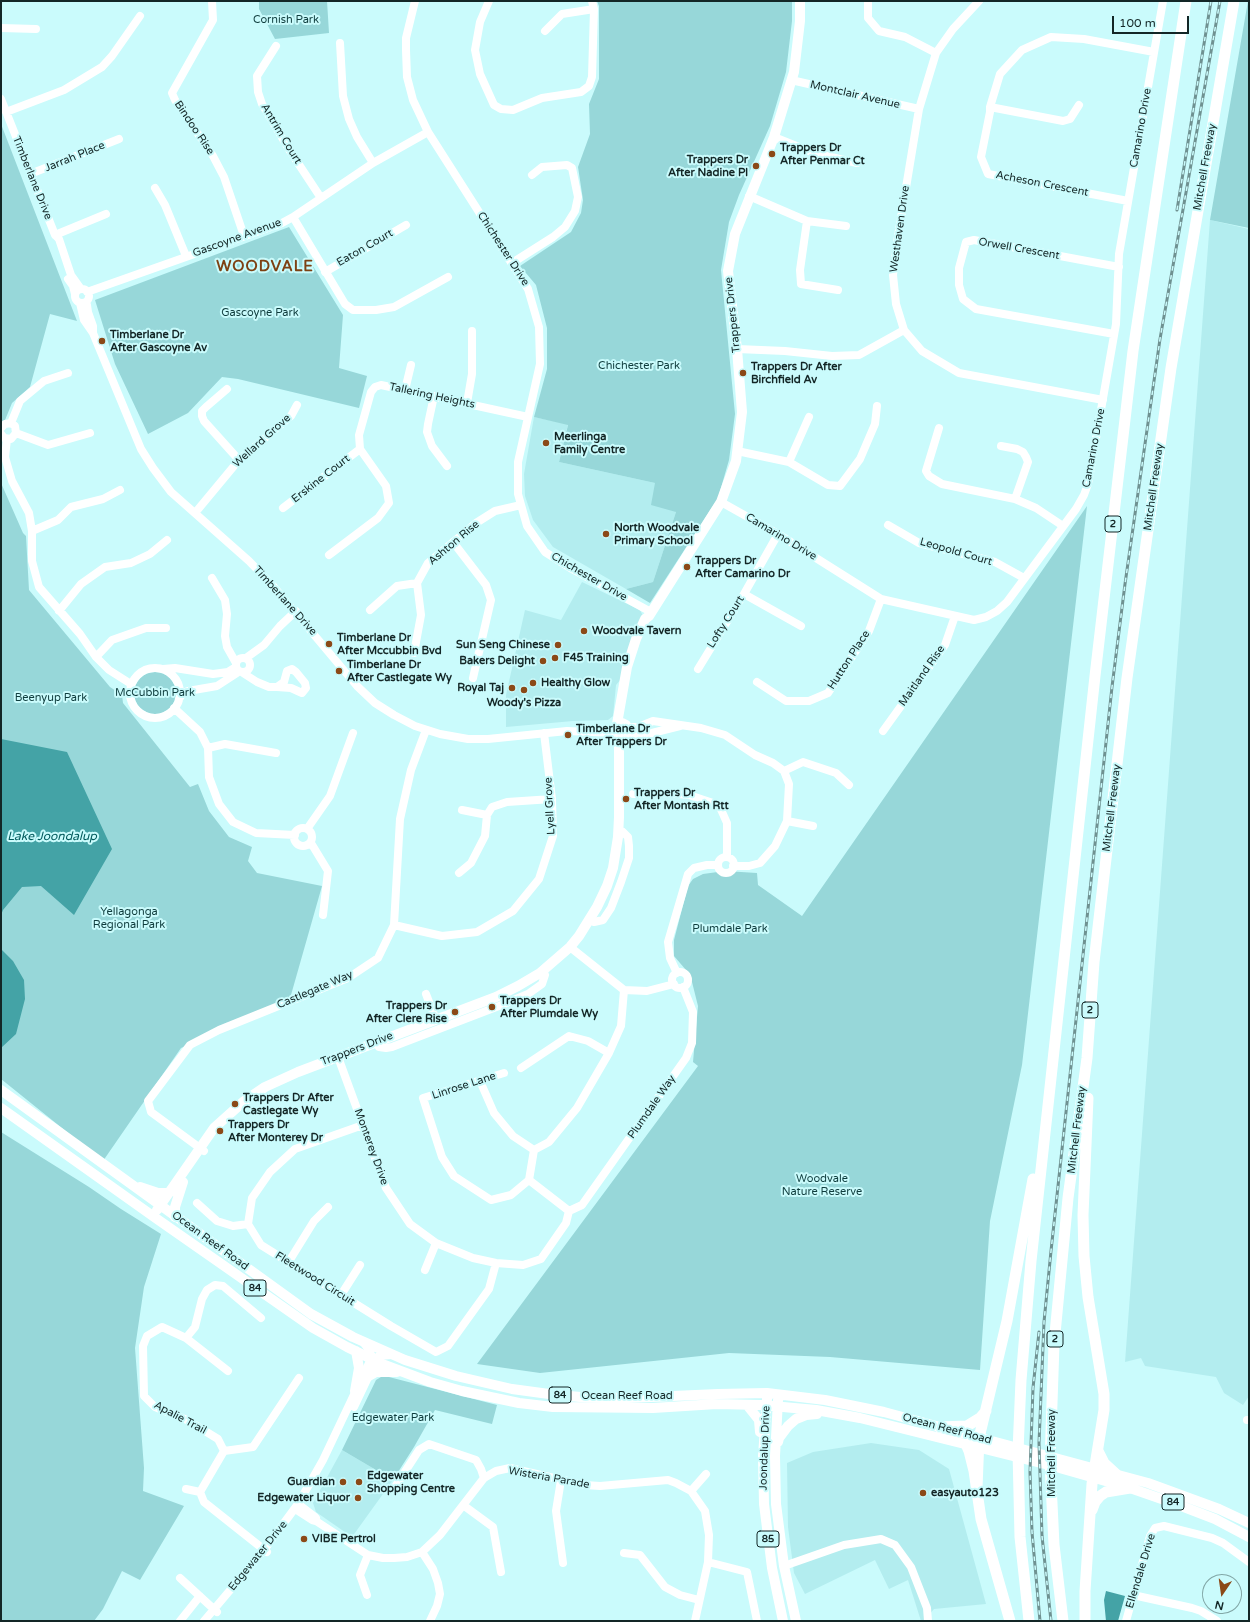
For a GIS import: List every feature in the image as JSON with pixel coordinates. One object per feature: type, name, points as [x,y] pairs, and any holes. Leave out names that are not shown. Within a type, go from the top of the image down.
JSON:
[{"type":"highway","name":"2","points":[[1029,1621],[1020,1537],[1018,1451],[1021,1380],[1043,1145],[1093,691],[1133,350],[1186,1]]},
{"type":"highway","name":"Mitchell Freeway","points":[[1063,1621],[1054,1545],[1050,1462],[1054,1344],[1068,1198],[1087,1058],[1094,962],[1127,678],[1171,368],[1234,1]]},
{"type":"highway","points":[[1085,1621],[1093,1473],[1104,1410],[1104,1394],[1088,1297],[1082,1215],[1088,1104],[1087,1058]]},
{"type":"highway","points":[[977,1488],[978,1443],[1007,1321],[1034,1178],[1043,1145]]},
{"type":"highway","points":[[939,1427],[967,1426],[980,1418],[986,1410]]},
{"type":"highway","points":[[966,1444],[970,1452],[977,1488],[980,1519],[1010,1621]]},
{"type":"highway","points":[[1098,1451],[1104,1463],[1116,1474]]},
{"type":"highway","points":[[1090,1518],[1095,1502],[1100,1496],[1106,1492],[1130,1488]]},
{"type":"main road","name":"Trappers Drive","points":[[162,1207],[183,1182],[214,1128],[243,1102],[280,1080],[339,1059],[496,997],[528,981],[571,948],[597,907],[607,886],[613,868],[618,837],[619,743],[630,655],[645,619],[650,614],[721,502],[736,461],[742,412],[737,349],[728,271],[735,234],[774,137],[794,72],[800,20],[800,1]]},
{"type":"main road","name":"Trappers Drive","points":[[339,1059],[379,1047],[513,994],[545,975],[594,922],[608,896],[615,875],[623,832],[624,744],[621,729]]},
{"type":"main road","name":"Ocean Reef Road","points":[[1,1090],[311,1314],[362,1341],[392,1354],[448,1374],[512,1389],[580,1397],[653,1397],[767,1393],[825,1400],[884,1412],[939,1427],[978,1443],[1093,1473],[1215,1519],[1249,1538]]},
{"type":"main road","name":"Ocean Reef Road","points":[[1,1108],[313,1328],[400,1372],[430,1382],[519,1403],[553,1407],[653,1408],[717,1404],[778,1406],[828,1412],[894,1426],[966,1444],[978,1443]]},
{"type":"main road","name":"Trappers Drive","points":[[155,1218],[169,1193],[202,1149]]},
{"type":"main road","points":[[127,1182],[155,1192],[169,1193]]},
{"type":"main road","points":[[175,1216],[183,1182]]},
{"type":"main road","points":[[355,1391],[359,1368],[356,1351]]},
{"type":"main road","points":[[369,1376],[376,1372],[400,1372]]},
{"type":"main road","points":[[448,1374],[446,1379],[450,1383],[489,1397]]},
{"type":"main road","name":"Joondalup Drive","points":[[767,1393],[763,1456],[764,1511],[772,1568],[783,1621]]},
{"type":"main road","name":"Joondalup Drive","points":[[778,1394],[775,1456],[776,1504],[784,1566],[796,1621]]},
{"type":"main road","points":[[747,1405],[759,1420],[763,1456]]},
{"type":"main road","points":[[775,1456],[779,1438],[790,1424],[806,1415],[828,1412]]},
{"type":"main road","name":"Ocean Reef Road","points":[[1093,1473],[1116,1474],[1148,1483],[1188,1497],[1249,1524]]},
{"type":"street","name":"Bindoo Rise","points":[[212,1],[213,20],[172,93],[175,100],[217,163],[224,177],[244,236]]},
{"type":"street","name":"Chichester Drive","points":[[415,1],[406,38],[407,77],[413,100],[428,132],[528,289],[539,327],[540,364],[518,462],[518,494],[527,526],[545,552],[650,614]]},
{"type":"street","points":[[489,1],[480,22],[475,50],[480,74],[494,105],[501,109],[513,110],[542,98],[581,92],[589,86],[592,77],[593,5],[562,14],[545,31]]},
{"type":"street","points":[[868,1],[868,18],[879,31],[905,37],[936,53]]},
{"type":"street","name":"Westhaven Drive","points":[[979,1],[953,29],[936,53],[919,109],[893,275],[896,304],[904,330],[922,351],[959,373],[1103,400]]},
{"type":"street","name":"Camarino Drive","points":[[721,502],[778,534],[881,598],[974,620],[986,617],[997,611],[1007,602],[1079,505],[1087,488],[1114,334],[1117,311],[1119,254],[1163,1]]},
{"type":"street","points":[[6,112],[64,90],[102,67],[112,56],[140,16]]},
{"type":"street","points":[[1,28],[36,30]]},
{"type":"street","name":"Acheson Crescent","points":[[1128,201],[988,174],[980,157],[990,107],[1000,74],[1022,50],[1051,37],[1084,38],[1154,52]]},
{"type":"street","points":[[340,43],[343,96],[349,120],[357,137],[373,163]]},
{"type":"street","name":"Antrim Court","points":[[276,46],[257,76],[258,92],[262,104],[290,151],[321,198]]},
{"type":"street","name":"Montclair Avenue","points":[[791,80],[919,109]]},
{"type":"street","name":"Timberlane Drive","points":[[1,100],[55,235],[54,240],[83,297],[84,320],[93,333],[141,450],[160,479],[171,492],[249,561],[296,611],[366,695],[394,715],[426,730],[468,739],[488,739],[544,733],[621,729],[638,727],[653,721],[701,728],[725,735],[755,755],[773,763],[784,771]]},
{"type":"street","points":[[990,107],[1062,121],[1070,118],[1079,105]]},
{"type":"street","name":"Gascoyne Avenue","points":[[83,297],[98,289],[186,256],[269,228],[293,217],[373,163],[428,132]]},
{"type":"street","points":[[774,137],[814,153],[857,163]]},
{"type":"street","name":"Jarrah Place","points":[[30,174],[119,139]]},
{"type":"street","points":[[512,263],[553,237],[565,227],[575,211],[578,197],[572,168],[568,165],[542,167],[532,175]]},
{"type":"street","points":[[155,188],[165,205],[186,256]]},
{"type":"street","points":[[749,196],[807,221],[846,226]]},
{"type":"street","points":[[55,235],[106,214]]},
{"type":"street","points":[[293,217],[345,304],[357,311],[394,307],[448,277]]},
{"type":"street","points":[[807,221],[800,270],[801,284],[838,290]]},
{"type":"street","name":"Eaton Court","points":[[325,272],[406,225]]},
{"type":"street","name":"Orwell Crescent","points":[[1114,334],[976,309],[964,298],[959,285],[959,268],[966,242],[974,240],[1119,267]]},
{"type":"street","points":[[737,349],[785,351],[832,356],[859,355],[904,330]]},
{"type":"street","points":[[467,403],[472,374],[472,331]]},
{"type":"street","points":[[405,390],[410,365]]},
{"type":"street","points":[[11,423],[20,400],[44,381],[68,373]]},
{"type":"street","name":"Tallering Heights","points":[[360,449],[359,435],[372,389],[381,385],[528,416]]},
{"type":"street","points":[[227,389],[202,411],[202,416],[204,421],[238,460]]},
{"type":"street","points":[[434,396],[427,432],[432,446],[447,466]]},
{"type":"street","name":"Wellard Grove","points":[[195,513],[238,460],[291,416],[297,405]]},
{"type":"street","points":[[737,451],[789,462],[828,485],[840,486],[860,459],[875,424],[877,406]]},
{"type":"street","points":[[789,462],[810,417]]},
{"type":"street","points":[[1,428],[5,424],[11,423]]},
{"type":"street","points":[[11,423],[15,426],[16,433],[13,438],[4,436],[5,457],[12,481],[29,513],[32,530],[32,561],[39,587],[80,634],[96,657],[109,670],[131,684]]},
{"type":"street","points":[[939,428],[926,471],[929,476],[942,484],[1015,500],[1036,508],[1063,526]]},
{"type":"street","points":[[16,433],[48,445],[90,433]]},
{"type":"street","points":[[1001,446],[1024,452],[1028,462],[1015,500]]},
{"type":"street","points":[[329,555],[378,518],[389,503],[386,486],[360,449]]},
{"type":"street","name":"Erskine Court","points":[[283,508],[360,449]]},
{"type":"street","points":[[32,530],[58,520],[71,507],[103,499],[120,490]]},
{"type":"street","name":"Ashton Rise","points":[[417,583],[428,563],[476,523],[495,511],[521,505]]},
{"type":"street","name":"Leopold Court","points":[[888,525],[919,543],[995,562],[1024,578]]},
{"type":"street","name":"Lofty Court","points":[[698,668],[744,594],[778,534]]},
{"type":"street","points":[[59,611],[81,584],[105,567],[131,564],[150,554],[167,540]]},
{"type":"street","points":[[454,542],[486,585],[491,600],[473,678]]},
{"type":"street","points":[[212,578],[222,594],[227,608],[225,636],[228,644],[243,665],[259,683],[270,687],[277,687]]},
{"type":"street","points":[[370,610],[397,586],[417,583],[421,615],[414,653]]},
{"type":"street","points":[[744,594],[801,626]]},
{"type":"street","name":"Hutton Place","points":[[757,682],[786,701],[809,702],[828,693],[868,631],[881,598]]},
{"type":"street","points":[[243,665],[228,672],[213,674],[175,668],[147,669],[140,673],[131,684],[130,698],[135,708],[140,713],[148,717],[156,718],[164,716],[174,708],[183,693],[217,686],[261,652],[264,645],[280,626],[296,611]]},
{"type":"street","name":"Maitland Rise","points":[[883,731],[945,645],[955,616]]},
{"type":"street","points":[[96,657],[112,640],[146,628],[166,628]]},
{"type":"street","points":[[163,669],[173,675],[176,680],[179,689],[179,699]]},
{"type":"street","points":[[174,708],[200,732],[208,748],[209,777],[219,804],[232,822],[256,833],[295,835]]},
{"type":"street","name":"Castlegate Way","points":[[202,1149],[152,1112],[148,1101],[190,1045],[220,1030],[348,978],[378,958],[394,925],[400,819],[411,770],[426,730]]},
{"type":"street","points":[[311,843],[305,846],[299,845],[295,840],[295,835],[299,830],[307,829],[330,796],[353,733]]},
{"type":"street","name":"Lyell Grove","points":[[394,925],[442,936],[477,932],[513,911],[539,879],[553,836],[552,799],[544,733]]},
{"type":"street","points":[[208,748],[226,744],[276,753]]},
{"type":"street","points":[[733,866],[749,866],[760,863],[775,846],[787,821],[789,784],[784,771],[803,762],[836,773],[849,785]]},
{"type":"street","points":[[633,794],[666,793],[689,795],[719,805],[727,823],[727,857]]},
{"type":"street","points":[[459,873],[471,863],[485,836],[487,815],[492,807],[507,802],[552,799]]},
{"type":"street","points":[[462,810],[487,815]]},
{"type":"street","points":[[787,821],[813,826]]},
{"type":"street","points":[[307,829],[313,836],[311,843],[328,871],[323,915]]},
{"type":"street","points":[[718,865],[721,859],[727,857]]},
{"type":"street","points":[[718,865],[720,870],[724,872],[731,870],[733,861],[727,857]]},
{"type":"street","points":[[678,973],[670,958],[668,942],[688,874],[694,868],[707,865],[718,865]]},
{"type":"street","points":[[571,948],[624,990],[647,991],[674,984],[678,987],[683,987],[687,984],[688,978],[685,974],[678,973]]},
{"type":"street","points":[[674,984],[673,978],[678,973]]},
{"type":"street","name":"Plumdale Way","points":[[569,1211],[582,1205],[686,1058],[692,1043],[693,1012],[683,987]]},
{"type":"street","points":[[534,1150],[549,1142],[577,1108],[609,1053],[621,1026],[624,990]]},
{"type":"street","points":[[426,994],[436,1020]]},
{"type":"street","points":[[521,1068],[569,1036],[588,1041],[609,1053]]},
{"type":"street","name":"Monterey Drive","points":[[339,1059],[386,1188],[410,1224],[436,1243],[473,1258],[496,1263],[523,1266],[541,1259],[566,1223],[569,1211]]},
{"type":"street","name":"Linrose Lane","points":[[504,1073],[423,1098],[442,1157],[454,1176],[491,1200],[512,1195],[529,1180]]},
{"type":"street","points":[[480,1081],[494,1113],[513,1136],[534,1150]]},
{"type":"street","points":[[197,1202],[218,1221],[233,1226],[248,1224],[252,1198],[270,1172],[296,1149],[363,1125]]},
{"type":"street","points":[[534,1150],[529,1180],[569,1211]]},
{"type":"street","points":[[288,1263],[314,1221],[328,1207]]},
{"type":"street","name":"Fleetwood Circuit","points":[[248,1224],[261,1245],[341,1296],[436,1352],[448,1346],[489,1289],[496,1263]]},
{"type":"street","points":[[424,1270],[436,1243]]},
{"type":"street","points":[[341,1296],[360,1265]]},
{"type":"street","points":[[186,1338],[195,1327],[202,1299],[207,1290],[215,1285],[223,1286],[261,1318]]},
{"type":"street","name":"Apalie Trail","points":[[224,1451],[218,1439],[187,1420],[156,1407],[144,1396],[143,1346],[147,1336],[162,1327],[186,1338],[228,1371]]},
{"type":"street","points":[[362,1341],[370,1351],[373,1359],[379,1356],[392,1354]]},
{"type":"street","name":"Edgewater Drive","points":[[204,1621],[216,1611],[266,1552],[298,1508],[328,1461],[374,1365],[373,1359]]},
{"type":"street","name":"Edgewater Drive","points":[[298,1508],[323,1460],[369,1363],[373,1359]]},
{"type":"street","points":[[200,1492],[224,1451],[254,1447],[299,1378]]},
{"type":"street","points":[[393,1490],[419,1450],[429,1444],[476,1460],[482,1469],[484,1478]]},
{"type":"street","name":"Wisteria Parade","points":[[298,1508],[312,1520],[316,1521],[368,1555],[383,1558],[394,1558],[407,1557],[422,1552],[440,1535],[484,1478],[496,1471],[510,1468],[561,1480],[600,1486],[668,1480],[691,1491],[705,1510],[709,1535],[708,1562],[695,1621]]},
{"type":"street","points":[[691,1491],[706,1474]]},
{"type":"street","points":[[561,1480],[556,1511],[563,1563]]},
{"type":"street","points":[[186,1489],[200,1492]]},
{"type":"street","points":[[200,1492],[204,1502],[266,1552]]},
{"type":"street","points":[[463,1505],[493,1527],[501,1572]]},
{"type":"street","name":"Ellendale Drive","points":[[1126,1621],[1150,1536],[1155,1528],[1159,1526],[1212,1538],[1223,1543],[1249,1562]]},
{"type":"street","points":[[784,1566],[844,1545],[881,1539],[895,1545],[911,1567],[927,1608],[928,1621]]},
{"type":"street","points":[[422,1552],[436,1576],[440,1594],[437,1606],[430,1621]]},
{"type":"street","points":[[624,1553],[640,1555],[665,1588],[680,1595],[699,1600]]},
{"type":"street","points":[[367,1595],[360,1575],[368,1555]]},
{"type":"street","points":[[708,1562],[747,1572],[757,1621]]},
{"type":"street","points":[[180,1578],[216,1611]]},
{"type":"street","points":[[1133,1595],[1192,1608],[1201,1611],[1217,1621]]},
{"type":"street","points":[[180,1621],[200,1596]]},
{"type":"street","name":"Edgewater Drive","points":[[211,1621],[216,1611]]},
{"type":"shaded area","points":[[1210,220],[1249,229],[1249,1396],[1243,1405],[1224,1393],[1216,1377],[1145,1366],[1141,1358],[1125,1362]]},
{"type":"shaded area","name":"North Woodvale Primary School","points":[[534,417],[568,424],[559,462],[655,483],[676,512],[653,582],[626,589],[553,547],[533,520],[525,496],[524,474]]},
{"type":"shaded area","points":[[582,582],[640,610],[643,617],[621,679],[616,685],[613,716],[608,720],[573,721],[506,727],[506,695],[525,610],[561,620]]},
{"type":"shaded area","points":[[871,1443],[919,1450],[949,1469],[986,1604],[934,1609],[924,1621],[921,1621],[908,1580],[889,1589],[875,1560],[805,1594],[794,1573],[788,1527],[787,1463],[813,1452]]},
{"type":"shaded area","points":[[342,1450],[393,1480],[352,1537],[316,1512],[313,1503]]},
{"type":"green space","name":"Cornish Park","points":[[259,1],[327,1],[329,33],[275,39],[259,9]]},
{"type":"green space","name":"Chichester Park","points":[[597,1],[792,1],[792,21],[786,72],[770,126],[739,195],[729,222],[721,270],[735,414],[729,460],[718,498],[650,603],[626,589],[653,582],[676,512],[651,505],[655,483],[559,462],[568,425],[534,417],[547,369],[547,328],[536,285],[520,266],[571,232],[581,213],[583,200],[578,167],[590,134],[589,104],[599,79],[599,6]]},
{"type":"green space","points":[[1249,1],[1249,228],[1210,220]]},
{"type":"green space","points":[[1,124],[77,321],[50,314],[30,387],[12,403],[3,425],[1,426]]},
{"type":"green space","name":"Gascoyne Park","points":[[289,227],[343,315],[339,368],[367,376],[359,408],[238,379],[222,377],[188,413],[148,434],[115,364],[95,300]]},
{"type":"green space","name":"Yellagonga Regional Park","points":[[1,483],[23,533],[26,536],[29,590],[110,687],[122,695],[123,703],[190,787],[198,784],[209,811],[229,837],[252,847],[248,861],[257,873],[322,886],[289,1002],[181,1048],[103,1161],[1,1079]]},
{"type":"green space","name":"Woodvale Nature Reserve","points":[[1087,506],[1022,1065],[990,1221],[980,1370],[830,1357],[729,1353],[540,1373],[477,1364],[698,1066],[693,1062],[698,1006],[692,982],[686,970],[674,956],[674,940],[688,886],[693,879],[703,874],[725,871],[757,873],[758,885],[802,916]]},
{"type":"green space","name":"McCubbin Park","points":[[155,672],[170,678],[176,693],[170,708],[155,714],[140,708],[134,693],[140,678]]},
{"type":"green space","points":[[1,1132],[161,1234],[144,1287],[135,1348],[144,1468],[143,1491],[184,1506],[140,1580],[122,1571],[103,1609],[94,1621],[1,1621]]},
{"type":"green space","name":"Edgewater Park","points":[[381,1377],[389,1377],[497,1405],[492,1424],[435,1410],[393,1480],[342,1450],[376,1380]]},
{"type":"water","name":"Lake Joondalup","points":[[1,739],[67,752],[112,849],[74,915],[41,886],[22,887],[3,910],[1,915]]},
{"type":"water","points":[[1,949],[13,961],[24,980],[25,999],[16,1034],[1,1048]]},
{"type":"water","points":[[1106,1591],[1125,1596],[1118,1621],[1106,1621],[1104,1600]]},
{"type":"railway","points":[[1177,210],[1211,1]]},
{"type":"railway","points":[[1051,1621],[1042,1536],[1039,1443],[1044,1322],[1051,1251],[1112,687],[1125,584],[1160,339],[1220,1]]},
{"type":"railway","points":[[1039,1332],[1033,1388],[1030,1472],[1032,1532],[1040,1621]]},
{"type":"place","name":"Trappers Dr After Penmar Ct","points":[[772,154]]},
{"type":"place","name":"Trappers Dr After Nadine Pl","points":[[756,166]]},
{"type":"place","name":"Timberlane Dr After Gascoyne Av","points":[[102,341]]},
{"type":"place","name":"Trappers Dr After Birchfield Av","points":[[743,373]]},
{"type":"place","name":"Meerlinga Family Centre","points":[[546,443]]},
{"type":"place","name":"North Woodvale Primary School","points":[[606,534]]},
{"type":"place","name":"Trappers Dr After Camarino Dr","points":[[687,567]]},
{"type":"place","name":"Woodvale Tavern","points":[[584,631]]},
{"type":"place","name":"Timberlane Dr After Mccubbin Bvd","points":[[329,644]]},
{"type":"place","name":"Sun Seng Chinese","points":[[558,645]]},
{"type":"place","name":"F45 Training","points":[[555,658]]},
{"type":"place","name":"Bakers Delight","points":[[543,661]]},
{"type":"place","name":"Timberlane Dr After Castlegate Wy","points":[[339,671]]},
{"type":"place","name":"Healthy Glow","points":[[533,683]]},
{"type":"place","name":"Royal Taj","points":[[512,688]]},
{"type":"place","name":"Woody's Pizza","points":[[524,690]]},
{"type":"place","name":"Timberlane Dr After Trappers Dr","points":[[568,735]]},
{"type":"place","name":"Trappers Dr After Montash Rtt","points":[[626,799]]},
{"type":"place","name":"Trappers Dr After Plumdale Wy","points":[[492,1007]]},
{"type":"place","name":"Trappers Dr After Clere Rise","points":[[455,1012]]},
{"type":"place","name":"Trappers Dr After Castlegate Wy","points":[[235,1104]]},
{"type":"place","name":"Trappers Dr After Monterey Dr","points":[[220,1131]]},
{"type":"place","name":"Guardian","points":[[343,1482]]},
{"type":"place","name":"Edgewater Shopping Centre","points":[[359,1482]]},
{"type":"place","name":"easyauto123","points":[[923,1493]]},
{"type":"place","name":"Edgewater Liquor","points":[[358,1498]]},
{"type":"place","name":"VIBE Pertrol","points":[[304,1539]]},
{"type":"district","name":"WOODVALE","points":[[265,267]]},
{"type":"park label","name":"Beenyup Park","points":[[51,698]]},
{"type":"park label","name":"Plumdale Park","points":[[730,929]]}]
